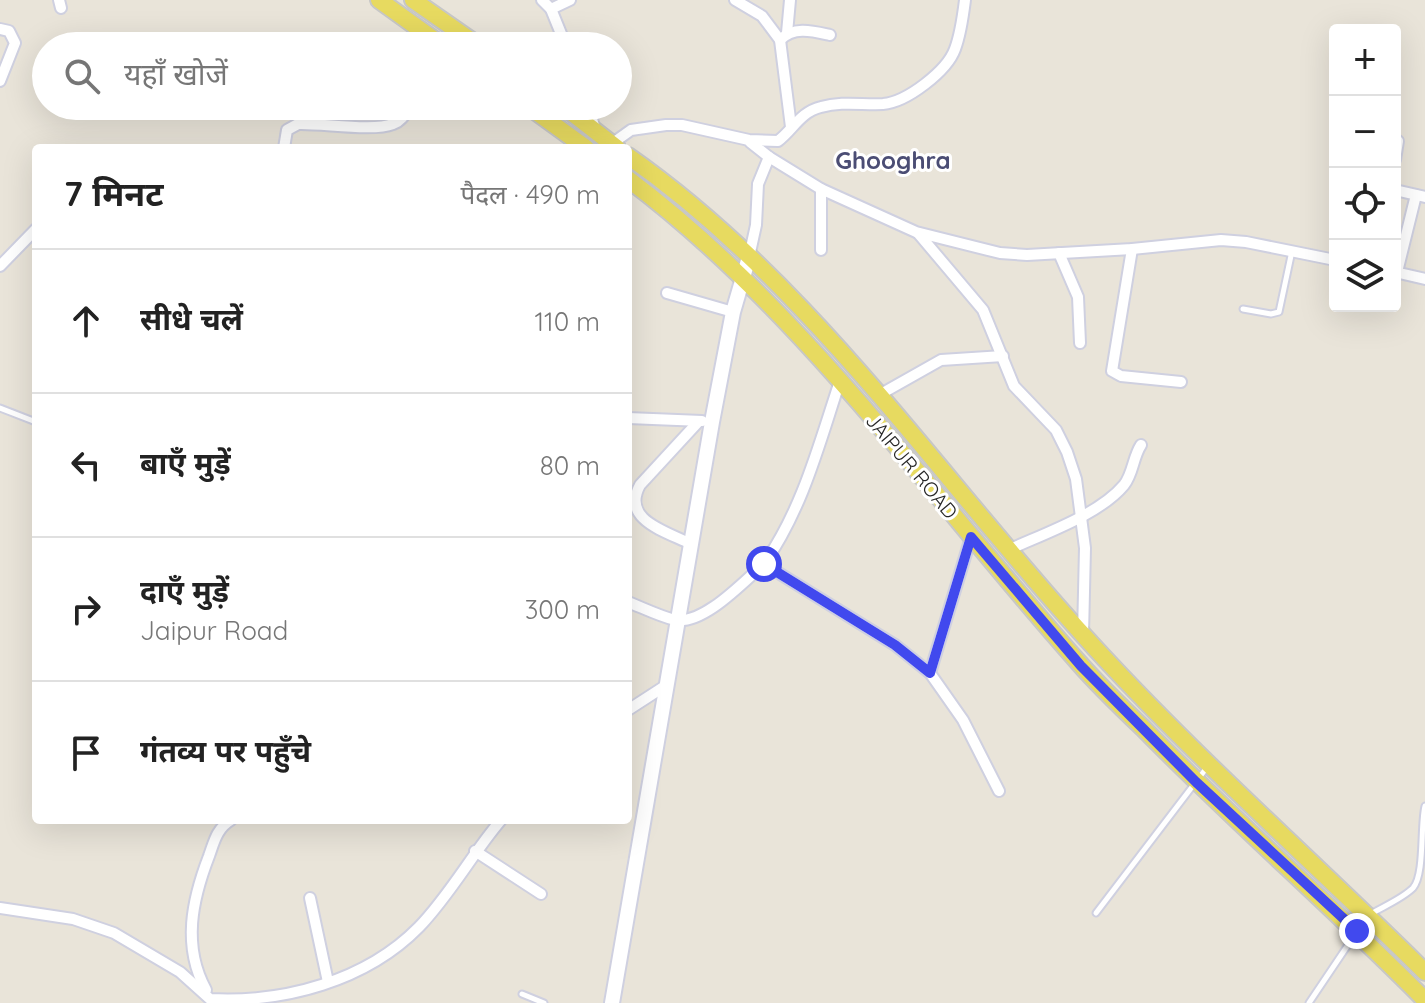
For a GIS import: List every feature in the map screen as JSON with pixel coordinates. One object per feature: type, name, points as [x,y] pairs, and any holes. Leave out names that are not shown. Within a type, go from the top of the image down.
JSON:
[{"type":"main road","points":[[413,0],[459,32]]},
{"type":"main road","points":[[384,1],[412,32]]},
{"type":"main road","points":[[547,120],[580,144]]},
{"type":"main road","points":[[582,120],[608,144]]},
{"type":"main road","name":"JAIPUR ROAD","points":[[632,159],[664,181],[805,312],[1083,635],[1208,765],[1425,972]]},
{"type":"main road","name":"JAIPUR ROAD","points":[[632,182],[742,277],[840,381],[1081,666],[1196,782],[1357,931],[1425,1000]]},
{"type":"main road","points":[[975,542],[995,534]]},
{"type":"street","points":[[542,0],[551,9],[560,32]]},
{"type":"street","points":[[551,9],[570,0]]},
{"type":"street","points":[[735,0],[762,16],[783,36]]},
{"type":"street","points":[[790,0],[783,36],[791,127]]},
{"type":"street","points":[[615,144],[631,130],[666,125],[682,125],[749,140],[778,141],[808,112],[821,107],[885,104],[913,93],[946,65],[955,52],[965,0]]},
{"type":"street","points":[[0,29],[9,31],[15,43],[0,81]]},
{"type":"street","points":[[783,36],[810,30],[830,35]]},
{"type":"street","points":[[285,144],[287,130],[298,124],[379,127],[400,120]]},
{"type":"street","points":[[592,120],[595,129]]},
{"type":"street","points":[[749,140],[769,157],[821,189],[916,232],[1000,253],[1132,249],[1221,240],[1329,259]]},
{"type":"street","points":[[612,1003],[691,544],[705,421],[749,257],[756,225],[758,184],[769,157]]},
{"type":"street","points":[[821,189],[821,250]]},
{"type":"street","points":[[1401,256],[1420,196]]},
{"type":"street","points":[[916,232],[983,310],[1014,386],[1056,430],[1067,452],[1076,479],[1082,515],[1086,578],[1083,635]]},
{"type":"street","points":[[0,266],[32,233]]},
{"type":"street","points":[[1132,249],[1112,371],[1121,376],[1181,382]]},
{"type":"street","points":[[1059,253],[1078,297],[1080,343]]},
{"type":"street","points":[[1401,273],[1425,279]]},
{"type":"street","points":[[667,293],[733,312]]},
{"type":"street","points":[[879,395],[941,360],[1003,356]]},
{"type":"street","points":[[632,604],[678,621],[710,610],[764,564],[784,535],[801,499],[840,381]]},
{"type":"street","points":[[632,418],[705,421]]},
{"type":"street","points":[[691,544],[642,518],[637,512],[633,485],[705,421]]},
{"type":"street","points":[[1008,550],[1082,515],[1123,486],[1141,445]]},
{"type":"street","points":[[930,673],[975,542]]},
{"type":"street","points":[[764,564],[895,645],[930,673],[963,720],[999,791]]},
{"type":"street","points":[[632,707],[665,686]]},
{"type":"street","points":[[211,1001],[197,970],[192,916],[195,892],[218,832],[226,824]]},
{"type":"street","points":[[0,908],[73,919],[114,933],[180,972],[211,1001],[294,995],[362,966],[401,943],[434,909],[498,824]]},
{"type":"street","points":[[475,851],[541,894]]},
{"type":"street","points":[[310,898],[328,982]]},
{"type":"lane","points":[[1243,309],[1271,314],[1279,312],[1292,251]]},
{"type":"lane","points":[[0,408],[32,420]]},
{"type":"lane","points":[[1096,913],[1208,765]]},
{"type":"lane","points":[[1368,916],[1413,887],[1420,867],[1425,806]]},
{"type":"lane","points":[[1309,1003],[1357,931]]},
{"type":"lane","points":[[522,994],[544,1003]]},
{"type":"district","name":"Ghooghra","points":[[893,160]]},
{"type":"route","points":[[764,564],[853,617],[930,673],[971,537],[1081,666],[1196,782],[1357,931]]}]
